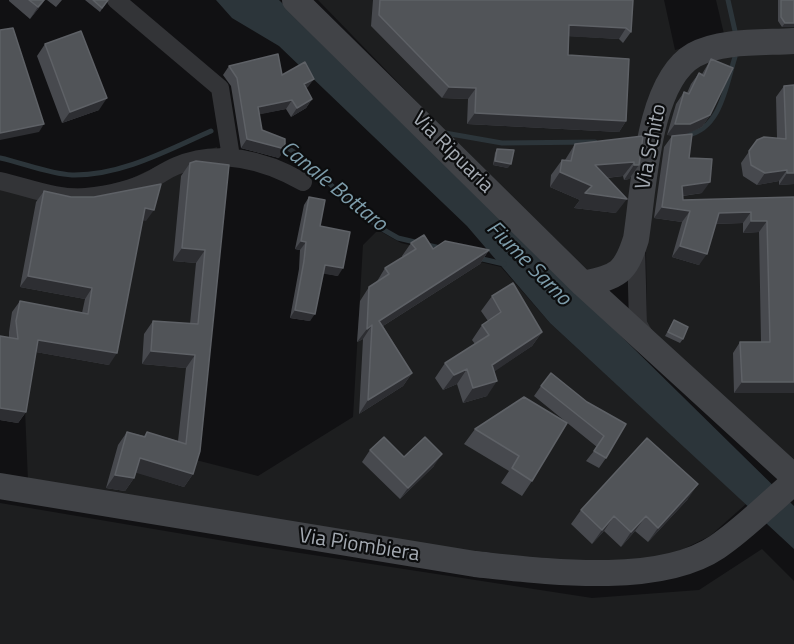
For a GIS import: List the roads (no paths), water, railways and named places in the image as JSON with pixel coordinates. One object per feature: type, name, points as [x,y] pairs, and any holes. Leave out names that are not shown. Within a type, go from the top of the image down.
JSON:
[{"type":"street","points":[[116,0],[220,88],[231,157]]},
{"type":"street","name":"Via Ripuaria","points":[[295,0],[583,284],[794,477]]},
{"type":"street","name":"Via Schito","points":[[583,284],[611,278],[620,272],[630,256],[636,239],[654,119],[664,89],[676,71],[694,55],[720,47],[794,41]]},
{"type":"street","points":[[0,181],[69,197],[86,197],[146,182],[177,166],[207,157],[231,157],[282,170],[303,182]]},
{"type":"street","points":[[636,239],[638,324],[649,345]]},
{"type":"street","name":"Via Piombiera","points":[[0,486],[475,564],[542,571],[611,574],[682,563],[717,548],[794,482]]},
{"type":"water","name":"Fiume Sarno","points":[[216,0],[279,0],[794,506],[794,549],[550,323],[467,226],[279,46],[232,18]]},
{"type":"waterway","points":[[728,0],[735,31]]},
{"type":"waterway","points":[[687,135],[708,124],[715,115],[725,92],[735,57]]},
{"type":"waterway","name":"Canale Bottaro","points":[[0,158],[54,173],[90,174],[144,161],[211,131]]},
{"type":"waterway","points":[[445,133],[502,143],[595,142]]},
{"type":"waterway","name":"Canale Bottaro","points":[[280,143],[294,152],[377,226],[398,238],[440,248]]},
{"type":"waterway","name":"Canale Bottaro","points":[[478,258],[504,264]]}]
